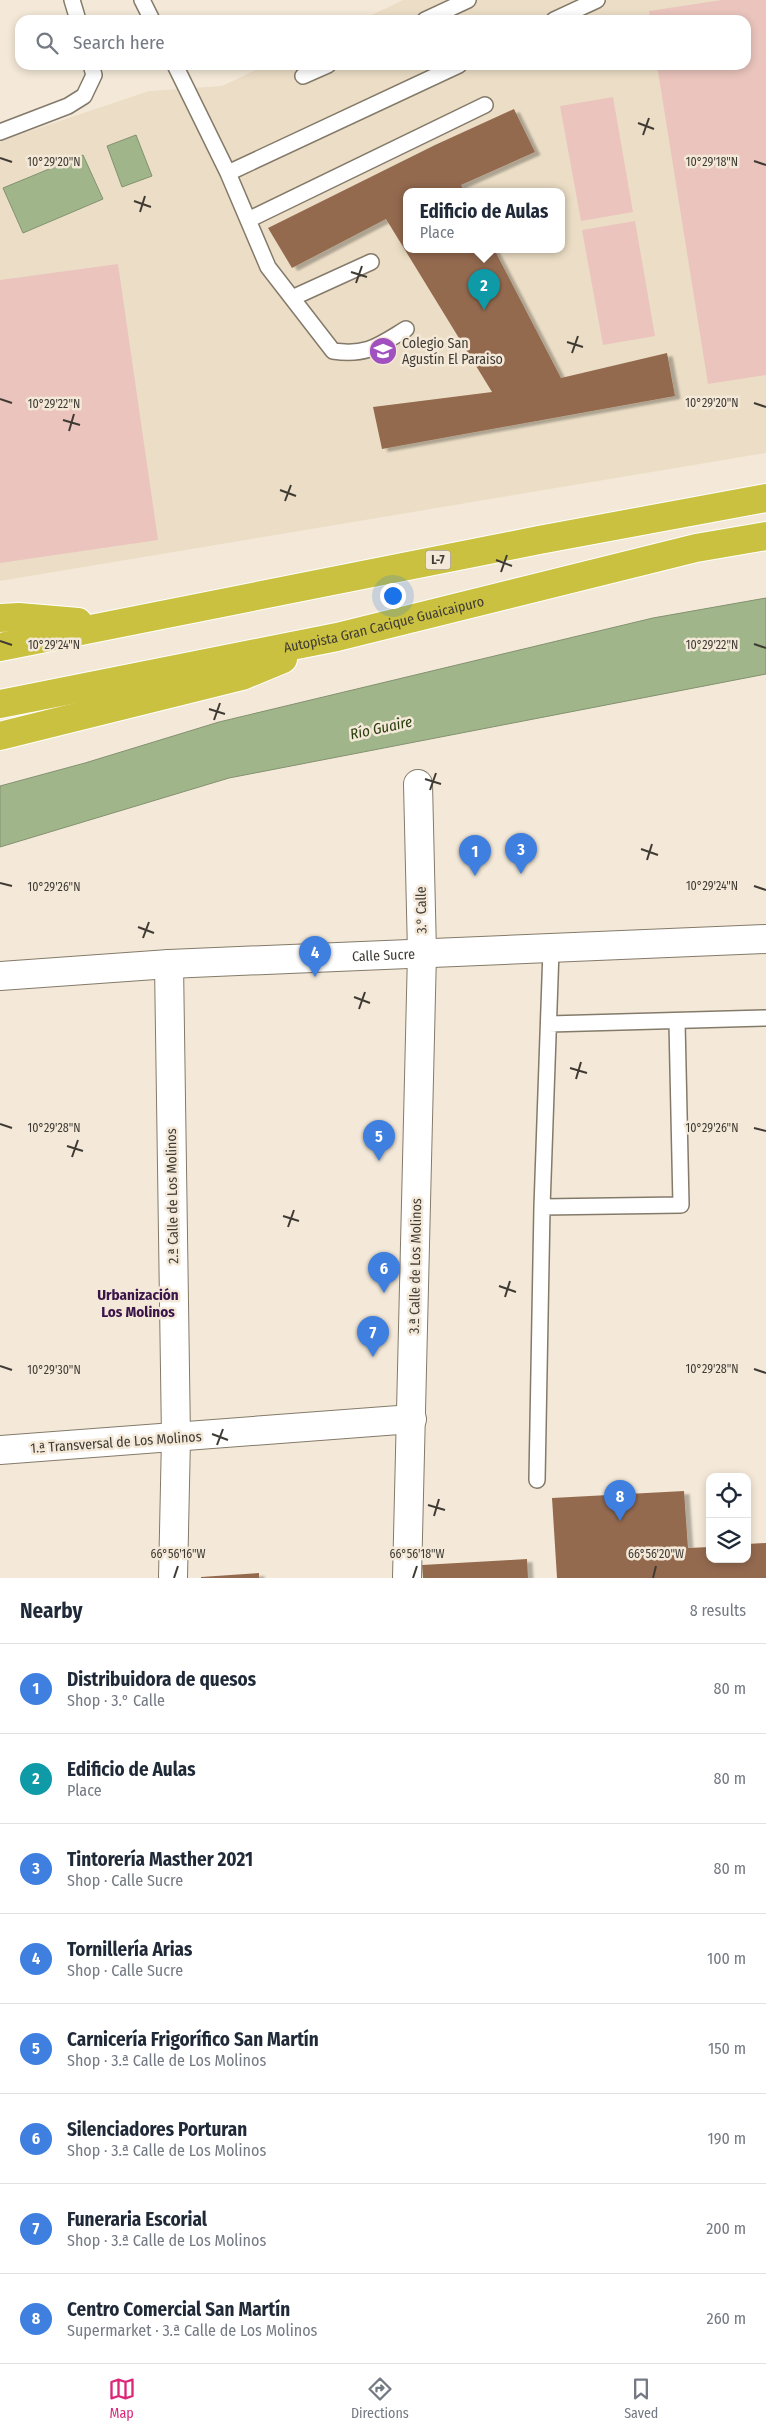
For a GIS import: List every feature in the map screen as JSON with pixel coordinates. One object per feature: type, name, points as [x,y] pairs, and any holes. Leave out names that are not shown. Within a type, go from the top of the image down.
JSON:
[{"type":"highway","name":"L-7","points":[[0,647],[539,540],[766,498]]},
{"type":"highway","name":"Autopista Gran Cacique Guaicaipuro","points":[[0,704],[338,637],[696,548],[766,536]]},
{"type":"highway","points":[[0,618],[19,617],[110,624]]},
{"type":"highway","points":[[0,736],[242,676],[338,637]]},
{"type":"street","name":"3.° Calle","points":[[418,784],[422,953]]},
{"type":"street","name":"Calle Sucre","points":[[0,976],[169,964],[422,953],[551,950],[766,939]]},
{"type":"street","name":"3.ª Calle de Los Molinos","points":[[408,1578],[422,953]]},
{"type":"street","name":"2.ª Calle de Los Molinos","points":[[169,964],[176,1438],[173,1578]]},
{"type":"street","name":"1.ª Transversal de Los Molinos","points":[[0,1450],[412,1419]]},
{"type":"lane","points":[[72,0],[76,15]]},
{"type":"lane","points":[[142,0],[150,15]]},
{"type":"lane","points":[[436,15],[468,0]]},
{"type":"lane","points":[[565,15],[597,0]]},
{"type":"lane","points":[[0,132],[68,106],[84,96],[94,75],[92,70]]},
{"type":"lane","points":[[176,70],[228,173],[268,266],[333,351],[354,354],[375,348],[406,330]]},
{"type":"lane","points":[[304,76],[317,70]]},
{"type":"lane","points":[[228,173],[448,70]]},
{"type":"lane","points":[[248,220],[485,105]]},
{"type":"lane","points":[[292,298],[371,262]]},
{"type":"lane","points":[[537,1480],[542,1207],[550,1024],[551,950]]},
{"type":"lane","points":[[550,1024],[677,1022],[766,1018]]},
{"type":"lane","points":[[542,1207],[681,1204],[677,1022]]},
{"type":"shaded area","name":"Colegio San Agustín El Paraiso","points":[[403,0],[766,0],[766,453],[0,581],[0,141],[149,91],[222,86],[256,70],[751,70],[751,15],[372,15]]},
{"type":"shaded area","points":[[722,0],[766,0],[766,375],[708,384],[658,70],[751,70],[751,15],[649,15],[649,11]]},
{"type":"shaded area","points":[[613,97],[633,212],[581,221],[560,106]]},
{"type":"shaded area","points":[[635,221],[655,336],[603,345],[582,230]]},
{"type":"shaded area","points":[[118,264],[158,540],[0,563],[0,280]]},
{"type":"water","points":[[136,135],[152,176],[122,187],[107,146]]},
{"type":"water","points":[[83,155],[103,199],[23,233],[3,188]]},
{"type":"water","name":"Río Guaire","points":[[766,598],[766,674],[229,778],[0,847],[0,786],[85,763],[219,722],[653,618]]},
{"type":"building","points":[[514,109],[535,152],[461,185],[462,188],[403,188],[403,247],[386,219],[292,268],[268,228],[435,145]]},
{"type":"building","points":[[407,253],[496,253],[561,378],[667,353],[675,396],[382,449],[373,407],[492,392]]},
{"type":"building","points":[[684,1491],[688,1548],[706,1547],[706,1563],[751,1563],[751,1544],[766,1543],[766,1578],[557,1578],[552,1498]]},
{"type":"building","points":[[527,1559],[528,1578],[423,1578],[422,1565]]},
{"type":"building","points":[[259,1573],[259,1578],[201,1578],[201,1577]]},
{"type":"place","name":"Edificio de Aulas","points":[[484,310]]},
{"type":"place","name":"Colegio San Agustín El Paraiso","points":[[383,351]]},
{"type":"place","name":"Tintorería Masther 2021","points":[[521,874]]},
{"type":"place","name":"Distribuidora de quesos","points":[[475,876]]},
{"type":"place","name":"Tornillería Arias","points":[[315,977]]},
{"type":"place","name":"Carnicería Frigorífico San Martín","points":[[379,1161]]},
{"type":"place","name":"Silenciadores Porturan","points":[[384,1293]]},
{"type":"place","name":"Funeraria Escorial","points":[[373,1357]]},
{"type":"place","name":"Centro Comercial San Martín","points":[[620,1521]]},
{"type":"district","name":"Urbanización Los Molinos","points":[[138,1304]]}]
